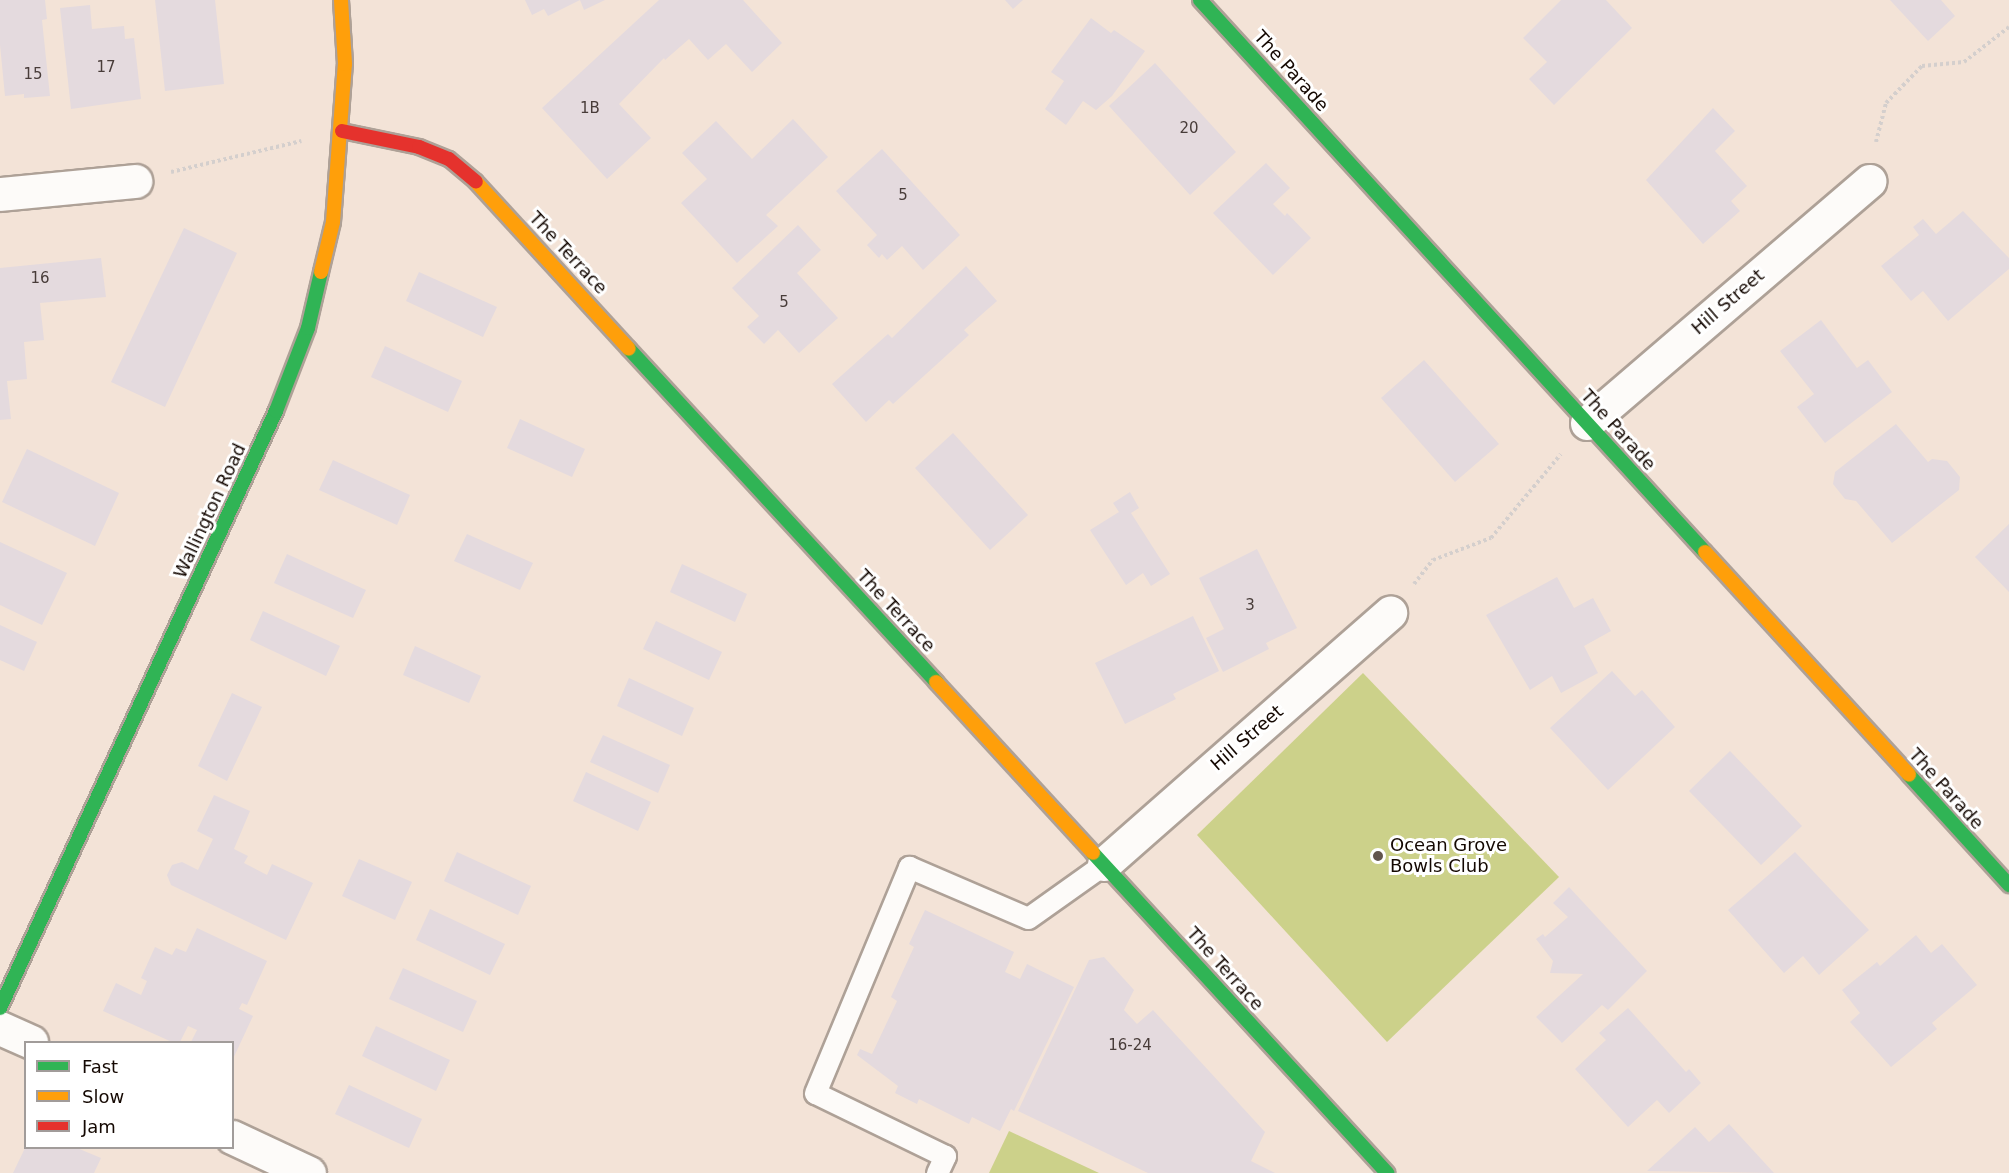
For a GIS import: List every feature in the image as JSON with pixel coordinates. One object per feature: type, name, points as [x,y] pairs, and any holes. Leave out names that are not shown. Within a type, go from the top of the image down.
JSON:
[{"type":"street","name":"Wallington Road","points":[[0,1008],[276,411],[308,328],[333,222],[342,131],[345,64],[341,0]]},
{"type":"street","name":"The Parade","points":[[1200,0],[2009,885]]},
{"type":"street","name":"The Terrace","points":[[342,131],[419,147],[449,159],[476,182],[1387,1173]]},
{"type":"street","points":[[0,194],[135,181]]},
{"type":"street","name":"Hill Street","points":[[1587,423],[1869,181]]},
{"type":"street","name":"Hill Street","points":[[1104,864],[1390,613]]},
{"type":"street","points":[[0,1028],[29,1041]]},
{"type":"street","points":[[234,1138],[309,1173]]},
{"type":"lane","points":[[937,1173],[945,1156],[815,1093],[909,867],[1028,918],[1104,864]]},
{"type":"path","points":[[1869,181],[1886,103],[1922,66],[1964,62],[2009,27]]},
{"type":"path","points":[[135,181],[342,131]]},
{"type":"path","points":[[1390,613],[1433,560],[1491,538],[1587,423]]},
{"type":"green space","name":"Ocean Grove Bowls Club","points":[[1363,673],[1559,877],[1387,1042],[1197,835]]},
{"type":"green space","points":[[1009,1131],[1099,1173],[989,1173]]},
{"type":"building","points":[[0,0],[45,0],[47,19],[42,20],[50,96],[24,98],[24,94],[5,96],[0,45]]},
{"type":"building","points":[[155,0],[215,0],[224,84],[165,91]]},
{"type":"building","points":[[525,0],[580,0],[548,16],[544,9],[532,15]]},
{"type":"building","points":[[580,0],[605,0],[584,10]]},
{"type":"building","points":[[659,0],[743,0],[782,43],[752,72],[726,44],[708,60],[689,39],[665,60],[664,58],[619,104],[651,138],[607,179],[542,108]]},
{"type":"building","points":[[1005,0],[1023,0],[1013,9]]},
{"type":"building","points":[[1561,0],[1606,0],[1632,28],[1554,105],[1529,79],[1547,62],[1523,38]]},
{"type":"building","points":[[1890,0],[1941,0],[1955,16],[1928,41]]},
{"type":"building","points":[[90,5],[92,29],[124,26],[125,39],[134,38],[141,99],[71,109],[60,8]]},
{"type":"building","points":[[1091,18],[1111,33],[1114,30],[1145,51],[1112,96],[1096,110],[1083,101],[1066,125],[1045,109],[1064,81],[1051,72]]},
{"type":"building","points":[[1155,63],[1236,152],[1190,195],[1109,106]]},
{"type":"building","points":[[1713,108],[1735,131],[1715,151],[1747,186],[1731,201],[1740,211],[1703,244],[1646,180]]},
{"type":"building","points":[[793,119],[828,157],[766,215],[778,226],[737,263],[681,203],[707,179],[682,153],[716,121],[752,159]]},
{"type":"building","points":[[882,149],[960,235],[923,270],[902,246],[887,260],[882,254],[879,258],[867,245],[877,235],[836,191]]},
{"type":"building","points":[[1266,163],[1290,188],[1273,204],[1285,216],[1287,213],[1311,238],[1273,275],[1213,213]]},
{"type":"building","points":[[1963,211],[2009,258],[2009,269],[1948,321],[1923,291],[1911,301],[1881,266],[1919,235],[1913,227],[1923,219],[1936,234]]},
{"type":"building","points":[[798,225],[821,250],[797,273],[838,318],[799,353],[778,330],[764,344],[747,327],[759,316],[732,288]]},
{"type":"building","points":[[184,228],[237,253],[165,407],[111,382]]},
{"type":"building","points":[[101,258],[106,297],[40,303],[44,340],[24,342],[27,379],[7,381],[11,419],[0,420],[0,268]]},
{"type":"building","points":[[966,266],[997,301],[964,330],[969,335],[893,404],[889,400],[866,422],[832,384],[888,334],[892,338]]},
{"type":"building","points":[[419,272],[497,307],[483,337],[406,301]]},
{"type":"building","points":[[1821,320],[1857,368],[1868,360],[1892,392],[1825,443],[1797,407],[1814,394],[1780,351]]},
{"type":"building","points":[[385,346],[462,381],[448,412],[371,377]]},
{"type":"building","points":[[1424,360],[1499,444],[1455,482],[1381,398]]},
{"type":"building","points":[[520,419],[585,449],[572,477],[507,448]]},
{"type":"building","points":[[1896,424],[1928,462],[1932,459],[1947,461],[1960,477],[1959,490],[1892,543],[1856,501],[1845,499],[1833,484],[1835,472]]},
{"type":"building","points":[[953,433],[1028,515],[990,550],[915,468]]},
{"type":"building","points":[[27,449],[119,493],[95,546],[2,502]]},
{"type":"building","points":[[333,460],[410,495],[397,525],[319,490]]},
{"type":"building","points":[[1130,492],[1139,508],[1131,513],[1170,574],[1151,586],[1143,573],[1126,585],[1090,530],[1119,512],[1113,503]]},
{"type":"building","points":[[2009,524],[2009,592],[1975,557]]},
{"type":"building","points":[[467,534],[533,563],[520,590],[454,561]]},
{"type":"building","points":[[0,542],[67,573],[42,625],[0,605]]},
{"type":"building","points":[[1257,549],[1297,628],[1266,643],[1269,649],[1223,672],[1206,638],[1224,629],[1199,578]]},
{"type":"building","points":[[287,554],[366,590],[353,618],[274,583]]},
{"type":"building","points":[[682,564],[747,594],[735,622],[670,592]]},
{"type":"building","points":[[1557,577],[1574,608],[1593,598],[1611,631],[1584,646],[1598,673],[1561,693],[1552,676],[1530,690],[1486,615]]},
{"type":"building","points":[[263,611],[340,646],[326,676],[250,640]]},
{"type":"building","points":[[1193,616],[1219,671],[1173,694],[1176,699],[1125,724],[1095,663]]},
{"type":"building","points":[[656,621],[722,652],[709,680],[643,649]]},
{"type":"building","points":[[0,625],[37,642],[24,671],[0,660]]},
{"type":"building","points":[[415,646],[481,676],[469,703],[403,675]]},
{"type":"building","points":[[1612,671],[1635,696],[1642,690],[1675,727],[1608,790],[1550,728]]},
{"type":"building","points":[[629,678],[694,708],[682,736],[617,706]]},
{"type":"building","points":[[232,693],[262,707],[227,781],[198,766]]},
{"type":"building","points":[[603,735],[670,765],[658,793],[590,762]]},
{"type":"building","points":[[1730,751],[1802,826],[1761,865],[1689,791]]},
{"type":"building","points":[[586,772],[651,802],[638,831],[573,801]]},
{"type":"building","points":[[214,795],[250,811],[234,849],[248,856],[244,863],[267,875],[272,864],[313,883],[286,940],[171,885],[167,875],[172,865],[182,862],[198,870],[213,839],[197,831]]},
{"type":"building","points":[[457,852],[531,886],[518,915],[444,881]]},
{"type":"building","points":[[1795,852],[1869,930],[1819,975],[1803,956],[1784,973],[1728,910]]},
{"type":"building","points":[[359,859],[412,882],[395,920],[342,896]]},
{"type":"building","points":[[1569,887],[1647,971],[1608,1010],[1602,1005],[1562,1043],[1536,1017],[1583,974],[1550,973],[1553,961],[1536,939],[1543,934],[1545,937],[1568,917],[1553,903]]},
{"type":"building","points":[[430,909],[505,944],[490,975],[416,940]]},
{"type":"building","points":[[925,910],[1014,952],[1005,972],[1020,979],[1027,964],[1074,987],[1014,1111],[1011,1109],[1000,1131],[972,1117],[969,1124],[919,1099],[917,1104],[895,1093],[898,1086],[857,1055],[860,1049],[872,1054],[897,1001],[891,997],[914,947],[909,944]]},
{"type":"building","points":[[197,928],[267,961],[247,1005],[242,1003],[239,1009],[253,1016],[234,1057],[234,1041],[192,1041],[197,1030],[188,1026],[180,1041],[170,1041],[103,1011],[116,983],[141,995],[147,981],[141,978],[155,947],[172,955],[176,948],[186,952]]},
{"type":"building","points":[[1916,935],[1931,953],[1942,944],[1977,985],[1932,1023],[1937,1029],[1891,1067],[1850,1022],[1860,1013],[1842,990],[1877,962],[1880,966]]},
{"type":"building","points":[[1104,957],[1134,990],[1124,1010],[1137,1024],[1153,1010],[1265,1132],[1251,1161],[1275,1173],[1148,1173],[1018,1111],[1089,960]]},
{"type":"building","points":[[403,968],[477,1001],[463,1032],[389,999]]},
{"type":"building","points":[[1628,1008],[1686,1072],[1689,1069],[1701,1083],[1669,1113],[1657,1100],[1628,1127],[1575,1069],[1606,1040],[1599,1033]]},
{"type":"building","points":[[376,1026],[450,1060],[436,1091],[362,1056]]},
{"type":"building","points":[[349,1085],[422,1119],[409,1148],[335,1114]]},
{"type":"building","points":[[1729,1124],[1774,1173],[1647,1171],[1695,1127],[1709,1142]]},
{"type":"building","points":[[25,1149],[79,1149],[101,1158],[94,1173],[13,1173]]},
{"type":"traffic: fast","points":[[1200,0],[1705,552]]},
{"type":"traffic: fast","points":[[0,1008],[276,411],[308,328],[321,272]]},
{"type":"traffic: fast","points":[[629,349],[936,682]]},
{"type":"traffic: fast","points":[[1909,775],[2009,885]]},
{"type":"traffic: fast","points":[[1093,853],[1387,1173]]},
{"type":"traffic: slow","points":[[321,272],[333,222],[345,64],[341,0]]},
{"type":"traffic: slow","points":[[476,182],[629,349]]},
{"type":"traffic: slow","points":[[1705,552],[1909,775]]},
{"type":"traffic: slow","points":[[936,682],[1093,853]]},
{"type":"traffic: jam","points":[[342,131],[419,147],[449,159],[476,182]]},
{"type":"place","name":"Ocean Grove Bowls Club","points":[[1378,856]]}]
